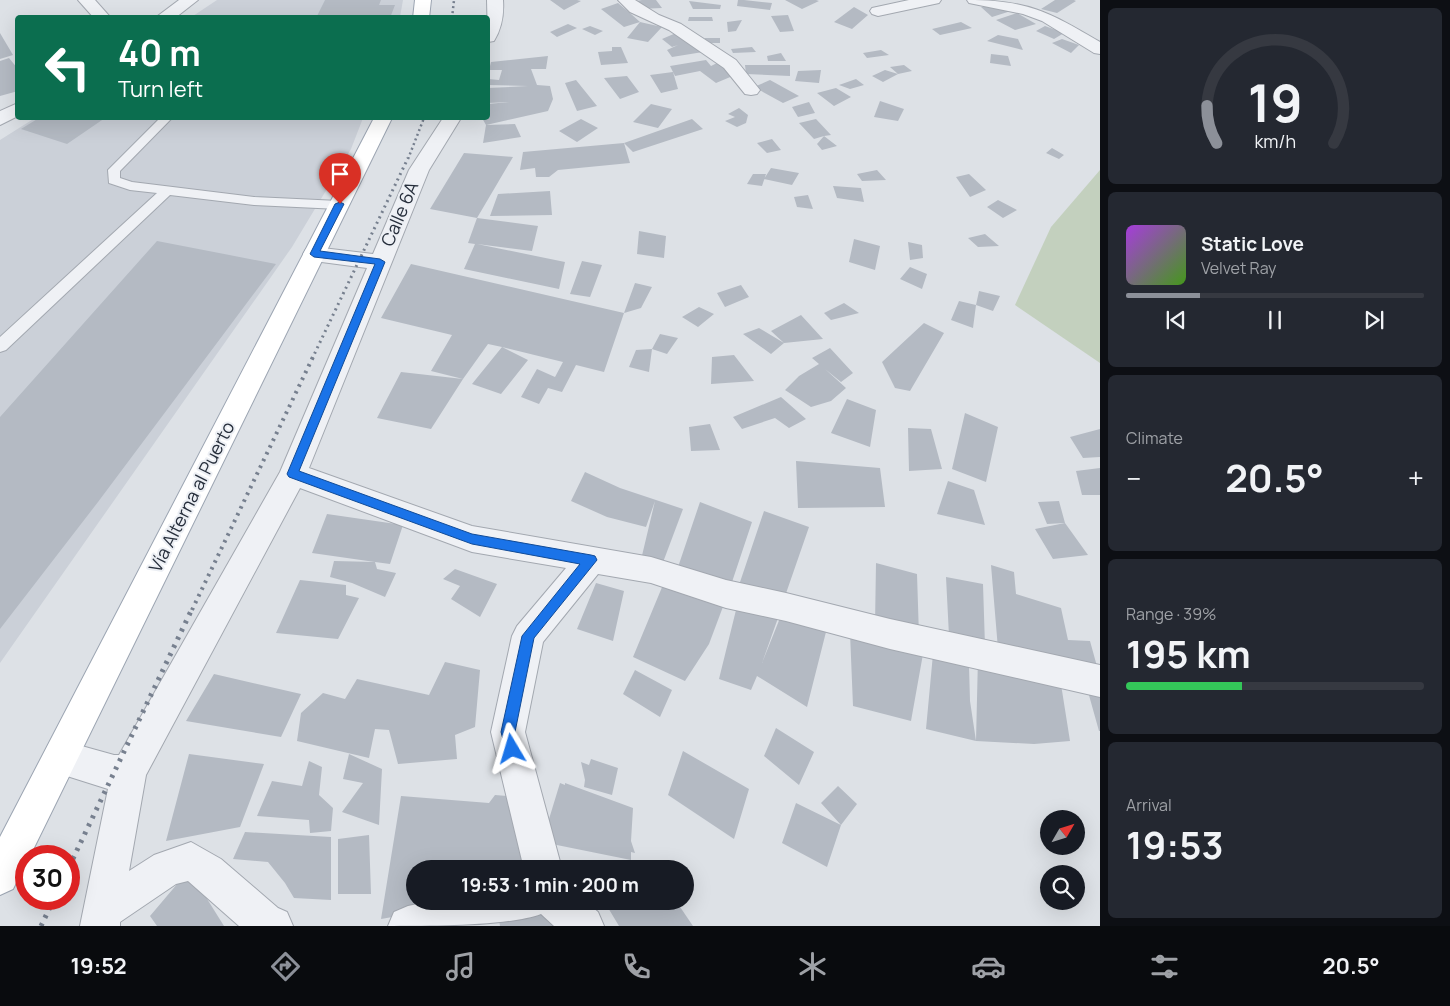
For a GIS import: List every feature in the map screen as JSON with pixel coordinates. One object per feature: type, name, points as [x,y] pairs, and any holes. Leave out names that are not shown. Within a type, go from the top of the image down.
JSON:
[{"type":"main road","points":[[421,15],[423,0]]},
{"type":"main road","name":"Vía Alterna al Puerto","points":[[0,876],[382,120]]},
{"type":"street","points":[[168,15],[190,0]]},
{"type":"street","points":[[490,32],[496,15],[495,0]]},
{"type":"street","points":[[626,0],[645,13],[674,27],[730,64],[751,90]]},
{"type":"street","points":[[878,11],[933,0]]},
{"type":"street","points":[[975,0],[1027,10],[1048,18],[1100,49]]},
{"type":"street","points":[[0,119],[15,110]]},
{"type":"street","name":"Calle 6A","points":[[102,918],[129,771],[293,474],[419,170],[451,120]]},
{"type":"street","points":[[314,254],[380,262]]},
{"type":"street","points":[[293,474],[472,539],[651,570],[726,594],[786,606],[890,634],[1100,681]]},
{"type":"street","points":[[541,860],[508,732],[528,636],[591,560]]},
{"type":"street","points":[[60,758],[114,773],[129,771]]},
{"type":"street","points":[[102,918],[167,868],[191,861],[208,872],[266,924],[273,926]]},
{"type":"street","points":[[408,926],[484,910]]},
{"type":"street","points":[[565,910],[584,926]]},
{"type":"lane","points":[[164,120],[114,170],[114,180],[130,186],[254,201],[340,204]]},
{"type":"lane","points":[[0,346],[168,190]]},
{"type":"shaded area","points":[[217,0],[403,0],[400,15],[194,15]]},
{"type":"shaded area","points":[[32,120],[362,120],[351,149],[292,247],[0,663],[0,140]]},
{"type":"green space","points":[[1100,170],[1100,363],[1015,305],[1051,227]]},
{"type":"building","points":[[325,0],[381,0],[379,5],[395,5],[391,15],[318,15]]},
{"type":"building","points":[[550,0],[577,0],[581,1],[564,10]]},
{"type":"building","points":[[656,0],[662,8],[639,9],[630,2]]},
{"type":"building","points":[[738,0],[772,3],[770,10],[737,6]]},
{"type":"building","points":[[785,0],[816,0],[819,1],[802,9]]},
{"type":"building","points":[[1055,0],[1076,1],[1057,13],[1041,9]]},
{"type":"building","points":[[689,1],[721,5],[720,9],[693,9]]},
{"type":"building","points":[[618,3],[640,22],[624,27],[601,9]]},
{"type":"building","points":[[1002,6],[1014,10],[992,17],[981,7]]},
{"type":"building","points":[[854,7],[868,15],[852,29],[834,22]]},
{"type":"building","points":[[1017,13],[1036,24],[1015,30],[996,20]]},
{"type":"building","points":[[788,15],[794,31],[780,32],[771,16]]},
{"type":"building","points":[[689,17],[712,17],[713,21],[688,21]]},
{"type":"building","points":[[742,20],[736,31],[728,32],[727,22]]},
{"type":"building","points":[[640,22],[662,27],[648,42],[627,38]]},
{"type":"building","points":[[961,22],[972,28],[940,35],[932,29]]},
{"type":"building","points":[[568,24],[577,28],[557,37],[550,32]]},
{"type":"building","points":[[590,26],[603,31],[595,35],[582,29]]},
{"type":"building","points":[[1045,26],[1064,33],[1054,39],[1036,31]]},
{"type":"building","points":[[0,33],[13,55],[0,59]]},
{"type":"building","points":[[676,33],[703,52],[672,57],[667,50],[678,45],[672,47],[662,39]]},
{"type":"building","points":[[998,35],[1018,39],[1023,50],[987,41]]},
{"type":"building","points":[[705,38],[720,38],[720,43],[703,43]]},
{"type":"building","points":[[1062,39],[1079,45],[1071,53],[1052,43]]},
{"type":"building","points":[[612,47],[621,47],[628,63],[601,65],[598,52],[612,51]]},
{"type":"building","points":[[752,47],[756,52],[733,53],[731,49]]},
{"type":"building","points":[[881,50],[889,55],[867,58],[863,53]]},
{"type":"building","points":[[781,53],[786,61],[768,61],[767,56]]},
{"type":"building","points":[[991,54],[1008,56],[1011,66],[990,63]]},
{"type":"building","points":[[548,56],[546,69],[531,69],[537,85],[550,86],[553,99],[548,111],[486,125],[483,120],[490,120],[490,104],[509,102],[490,103],[490,88],[528,86],[490,85],[490,79],[499,80],[502,70],[490,70],[491,62]]},
{"type":"building","points":[[9,58],[15,65],[15,92],[0,96],[0,61]]},
{"type":"building","points":[[706,60],[711,66],[717,63],[735,75],[716,83],[700,71],[675,76],[670,66]]},
{"type":"building","points":[[745,65],[790,65],[790,76],[746,74]]},
{"type":"building","points":[[904,65],[912,71],[898,74],[890,67]]},
{"type":"building","points":[[821,70],[819,83],[795,81],[798,71]]},
{"type":"building","points":[[885,70],[898,74],[883,82],[872,76]]},
{"type":"building","points":[[673,72],[678,89],[661,93],[650,75]]},
{"type":"building","points":[[627,76],[639,92],[620,99],[604,78]]},
{"type":"building","points":[[856,79],[864,85],[850,89],[839,85]]},
{"type":"building","points":[[576,80],[597,106],[577,111],[565,83]]},
{"type":"building","points":[[770,80],[799,96],[783,103],[754,87]]},
{"type":"building","points":[[836,88],[851,97],[834,106],[817,93]]},
{"type":"building","points":[[880,101],[904,109],[898,121],[874,117]]},
{"type":"building","points":[[809,102],[815,113],[798,117],[792,107]]},
{"type":"building","points":[[651,104],[672,109],[658,128],[633,122]]},
{"type":"building","points":[[739,108],[748,115],[746,123],[737,127],[725,121],[735,117],[728,114]]},
{"type":"building","points":[[581,119],[598,128],[577,142],[559,131]]},
{"type":"building","points":[[692,119],[703,129],[633,152],[624,143]]},
{"type":"building","points":[[816,119],[831,135],[814,139],[799,123]]},
{"type":"building","points":[[36,120],[102,120],[67,144],[21,129]]},
{"type":"building","points":[[515,124],[521,137],[483,143],[486,125]]},
{"type":"building","points":[[824,136],[837,146],[822,150],[817,144]]},
{"type":"building","points":[[772,139],[781,150],[767,153],[757,143]]},
{"type":"building","points":[[624,143],[630,163],[558,170],[549,177],[536,177],[535,168],[520,170],[523,152]]},
{"type":"building","points":[[1052,148],[1064,155],[1059,159],[1046,153]]},
{"type":"building","points":[[464,153],[513,157],[477,218],[430,209]]},
{"type":"building","points":[[771,168],[799,173],[792,185],[764,179]]},
{"type":"building","points":[[877,170],[886,180],[862,181],[857,174]]},
{"type":"building","points":[[753,174],[766,174],[762,186],[747,184]]},
{"type":"building","points":[[969,174],[986,190],[970,197],[956,177]]},
{"type":"building","points":[[833,186],[861,188],[864,202],[837,198]]},
{"type":"building","points":[[550,191],[552,215],[490,216],[498,194]]},
{"type":"building","points":[[808,195],[813,209],[797,207],[794,197]]},
{"type":"building","points":[[998,200],[1017,210],[1003,218],[987,207]]},
{"type":"building","points":[[477,218],[538,226],[532,251],[477,244],[565,262],[559,289],[464,269],[475,244],[468,243]]},
{"type":"building","points":[[639,231],[666,236],[664,258],[637,254]]},
{"type":"building","points":[[985,234],[999,246],[978,247],[968,238]]},
{"type":"building","points":[[854,239],[880,246],[875,270],[849,262]]},
{"type":"building","points":[[157,241],[276,264],[98,502],[0,629],[0,417]]},
{"type":"building","points":[[908,242],[922,245],[923,258],[910,260]]},
{"type":"building","points":[[582,261],[602,265],[590,297],[570,294]]},
{"type":"building","points":[[411,264],[624,313],[604,372],[576,365],[562,392],[548,388],[539,404],[521,397],[537,369],[555,377],[563,362],[488,344],[463,379],[431,371],[452,335],[381,318]]},
{"type":"building","points":[[910,267],[927,274],[922,289],[900,279]]},
{"type":"building","points":[[635,283],[652,287],[641,308],[624,313]]},
{"type":"building","points":[[741,285],[749,297],[725,307],[717,293]]},
{"type":"building","points":[[979,291],[1000,296],[993,311],[976,305]]},
{"type":"building","points":[[959,301],[976,305],[973,328],[951,320]]},
{"type":"building","points":[[844,303],[859,313],[831,320],[824,313]]},
{"type":"building","points":[[699,307],[714,314],[698,327],[682,317]]},
{"type":"building","points":[[801,315],[823,339],[784,343],[771,331]]},
{"type":"building","points":[[924,323],[944,333],[910,391],[895,388],[882,362]]},
{"type":"building","points":[[759,328],[784,343],[771,354],[743,334]]},
{"type":"building","points":[[660,334],[678,338],[667,354],[652,349]]},
{"type":"building","points":[[502,347],[528,360],[501,394],[472,384]]},
{"type":"building","points":[[830,348],[853,373],[841,382],[825,369],[846,388],[831,401],[811,407],[785,390],[799,376],[819,364],[812,358]]},
{"type":"building","points":[[652,349],[649,372],[629,367],[636,350]]},
{"type":"building","points":[[734,355],[754,381],[711,384],[712,357]]},
{"type":"building","points":[[401,372],[463,379],[431,429],[377,418]]},
{"type":"building","points":[[781,397],[806,419],[789,428],[775,418],[742,429],[733,417]]},
{"type":"building","points":[[847,399],[876,410],[870,447],[831,433]]},
{"type":"building","points":[[965,413],[998,427],[986,482],[952,469]]},
{"type":"building","points":[[710,424],[720,450],[691,451],[689,427]]},
{"type":"building","points":[[908,428],[931,429],[942,469],[909,471]]},
{"type":"building","points":[[1100,429],[1100,457],[1083,458],[1070,437]]},
{"type":"building","points":[[796,461],[880,468],[885,507],[798,508]]},
{"type":"building","points":[[1100,468],[1100,495],[1082,495],[1076,471]]},
{"type":"building","points":[[585,472],[620,488],[683,509],[662,565],[640,564],[655,501],[646,527],[607,517],[571,501]]},
{"type":"building","points":[[948,481],[974,490],[985,525],[937,514]]},
{"type":"building","points":[[1059,501],[1065,523],[1047,524],[1038,502]]},
{"type":"building","points":[[700,502],[752,522],[729,591],[676,573]]},
{"type":"building","points":[[764,511],[809,527],[783,602],[738,588]]},
{"type":"building","points":[[327,514],[403,525],[390,564],[312,553]]},
{"type":"building","points":[[1065,523],[1088,555],[1053,559],[1035,529]]},
{"type":"building","points":[[334,561],[375,562],[377,569],[396,573],[385,597],[352,583],[330,577]]},
{"type":"building","points":[[876,563],[917,574],[919,636],[875,625]]},
{"type":"building","points":[[991,565],[1014,572],[1016,594],[1061,608],[1068,640],[1090,641],[1098,670],[998,649]]},
{"type":"building","points":[[455,569],[497,584],[480,617],[451,599],[460,586],[443,579]]},
{"type":"building","points":[[946,577],[983,584],[985,646],[949,636]]},
{"type":"building","points":[[300,580],[346,585],[346,595],[359,598],[338,639],[276,633]]},
{"type":"building","points":[[665,580],[724,604],[709,644],[685,681],[633,657]]},
{"type":"building","points":[[596,583],[624,591],[613,641],[577,629]]},
{"type":"building","points":[[784,608],[827,628],[807,707],[757,676],[751,690],[719,679],[736,610],[778,618],[762,663]]},
{"type":"building","points":[[850,633],[923,654],[911,721],[853,706]]},
{"type":"building","points":[[933,654],[969,666],[970,701],[976,741],[926,729]]},
{"type":"building","points":[[978,657],[1060,678],[1070,741],[1034,744],[976,741]]},
{"type":"building","points":[[445,662],[480,670],[475,727],[455,735],[457,759],[398,764],[389,730],[375,729],[369,758],[297,741],[301,713],[323,693],[345,699],[357,679],[429,695]]},
{"type":"building","points":[[635,670],[672,690],[660,717],[623,694]]},
{"type":"building","points":[[214,674],[301,694],[281,737],[186,721]]},
{"type":"building","points":[[1085,681],[1100,687],[1100,731],[1099,731]]},
{"type":"building","points":[[776,728],[814,752],[799,785],[764,756]]},
{"type":"building","points":[[683,751],[749,789],[734,839],[668,795]]},
{"type":"building","points":[[189,754],[264,764],[240,827],[166,841]]},
{"type":"building","points":[[349,754],[382,769],[379,825],[342,812],[363,783],[343,779]]},
{"type":"building","points":[[591,759],[618,768],[612,795],[584,787],[585,780],[581,762],[589,765]]},
{"type":"building","points":[[309,761],[322,767],[319,795],[333,808],[331,831],[310,833],[309,820],[257,816],[272,781],[302,786]]},
{"type":"building","points":[[560,783],[565,785],[565,783],[633,808],[631,841],[635,853],[631,852],[631,860],[542,842]]},
{"type":"building","points":[[838,786],[857,804],[841,825],[821,803]]},
{"type":"building","points":[[495,795],[518,797],[522,860],[406,860],[406,910],[432,910],[381,919],[401,796],[489,803]]},
{"type":"building","points":[[796,803],[841,825],[827,867],[782,843]]},
{"type":"building","points":[[245,832],[331,837],[331,900],[294,898],[268,862],[233,859]]},
{"type":"building","points":[[369,835],[371,894],[338,894],[338,839]]},
{"type":"building","points":[[189,870],[224,926],[157,926],[150,916]]},
{"type":"building","points":[[536,910],[552,910],[557,926],[500,926],[499,920]]},
{"type":"building","points":[[609,910],[682,910],[693,926],[619,926]]},
{"type":"railway","points":[[452,15],[454,0]]},
{"type":"railway","points":[[408,159],[423,120]]},
{"type":"railway","points":[[312,359],[408,158]]},
{"type":"railway","points":[[192,610],[313,357]]},
{"type":"railway","points":[[79,845],[192,609]]},
{"type":"railway","points":[[41,926],[49,910]]},
{"type":"route","points":[[340,204],[314,254],[380,262],[293,474],[472,539],[591,560],[528,636],[508,732],[512,749]]}]
